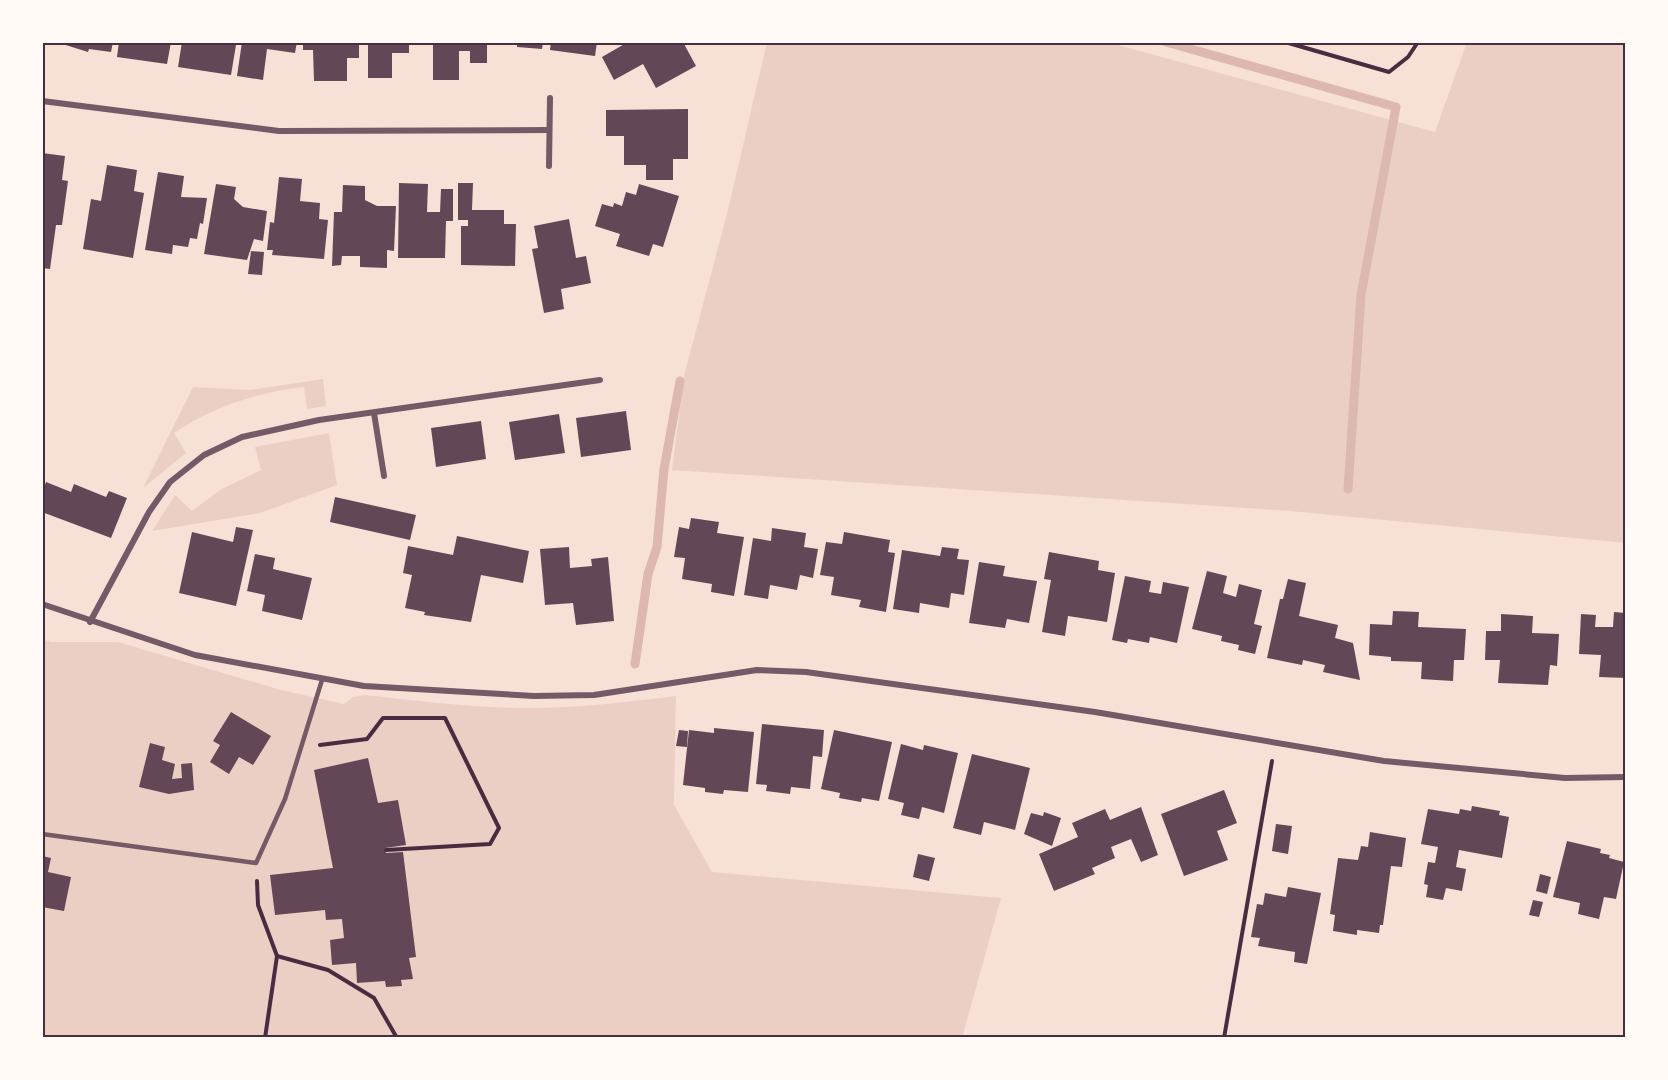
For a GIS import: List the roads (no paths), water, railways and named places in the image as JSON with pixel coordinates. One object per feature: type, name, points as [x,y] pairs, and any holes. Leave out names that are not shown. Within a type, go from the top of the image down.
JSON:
[{"type":"street","points":[[549,166],[550,98]]},
{"type":"street","points":[[42,101],[279,131],[549,130]]},
{"type":"street","points":[[90,622],[149,512],[170,483],[204,456],[242,437],[319,420],[600,380]]},
{"type":"street","points":[[374,413],[384,476]]},
{"type":"street","points":[[42,604],[90,622],[195,655],[322,680],[441,692],[594,695],[757,670],[806,672],[1095,712],[1384,761],[1564,778],[1626,777]]},
{"type":"lane","points":[[42,834],[256,863],[285,799],[322,680]]},
{"type":"waterway","points":[[1166,42],[1396,107],[1361,295],[1348,489]]},
{"type":"waterway","points":[[635,664],[648,574],[657,547],[664,469],[680,381]]}]
